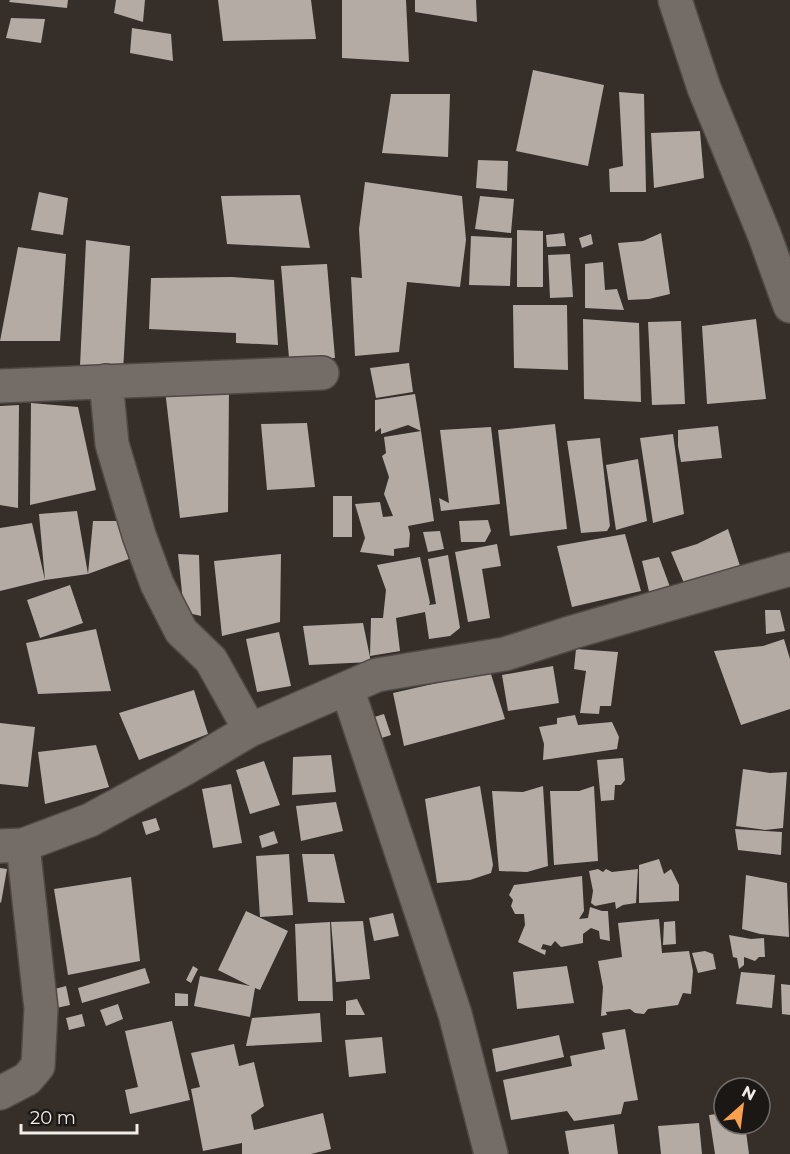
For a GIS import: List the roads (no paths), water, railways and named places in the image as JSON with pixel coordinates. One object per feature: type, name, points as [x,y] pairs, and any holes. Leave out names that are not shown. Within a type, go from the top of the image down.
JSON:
[{"type":"street","points":[[675,0],[704,88],[764,234],[790,306]]},
{"type":"street","points":[[0,386],[322,373]]},
{"type":"street","points":[[106,381],[112,444],[135,524],[157,584],[181,631],[210,660],[250,730]]},
{"type":"street","points":[[0,1093],[27,1079],[38,1066],[41,1009],[12,846],[90,820],[250,730],[377,675],[505,654],[790,569]]},
{"type":"street","points":[[347,688],[455,1014],[491,1154]]}]
